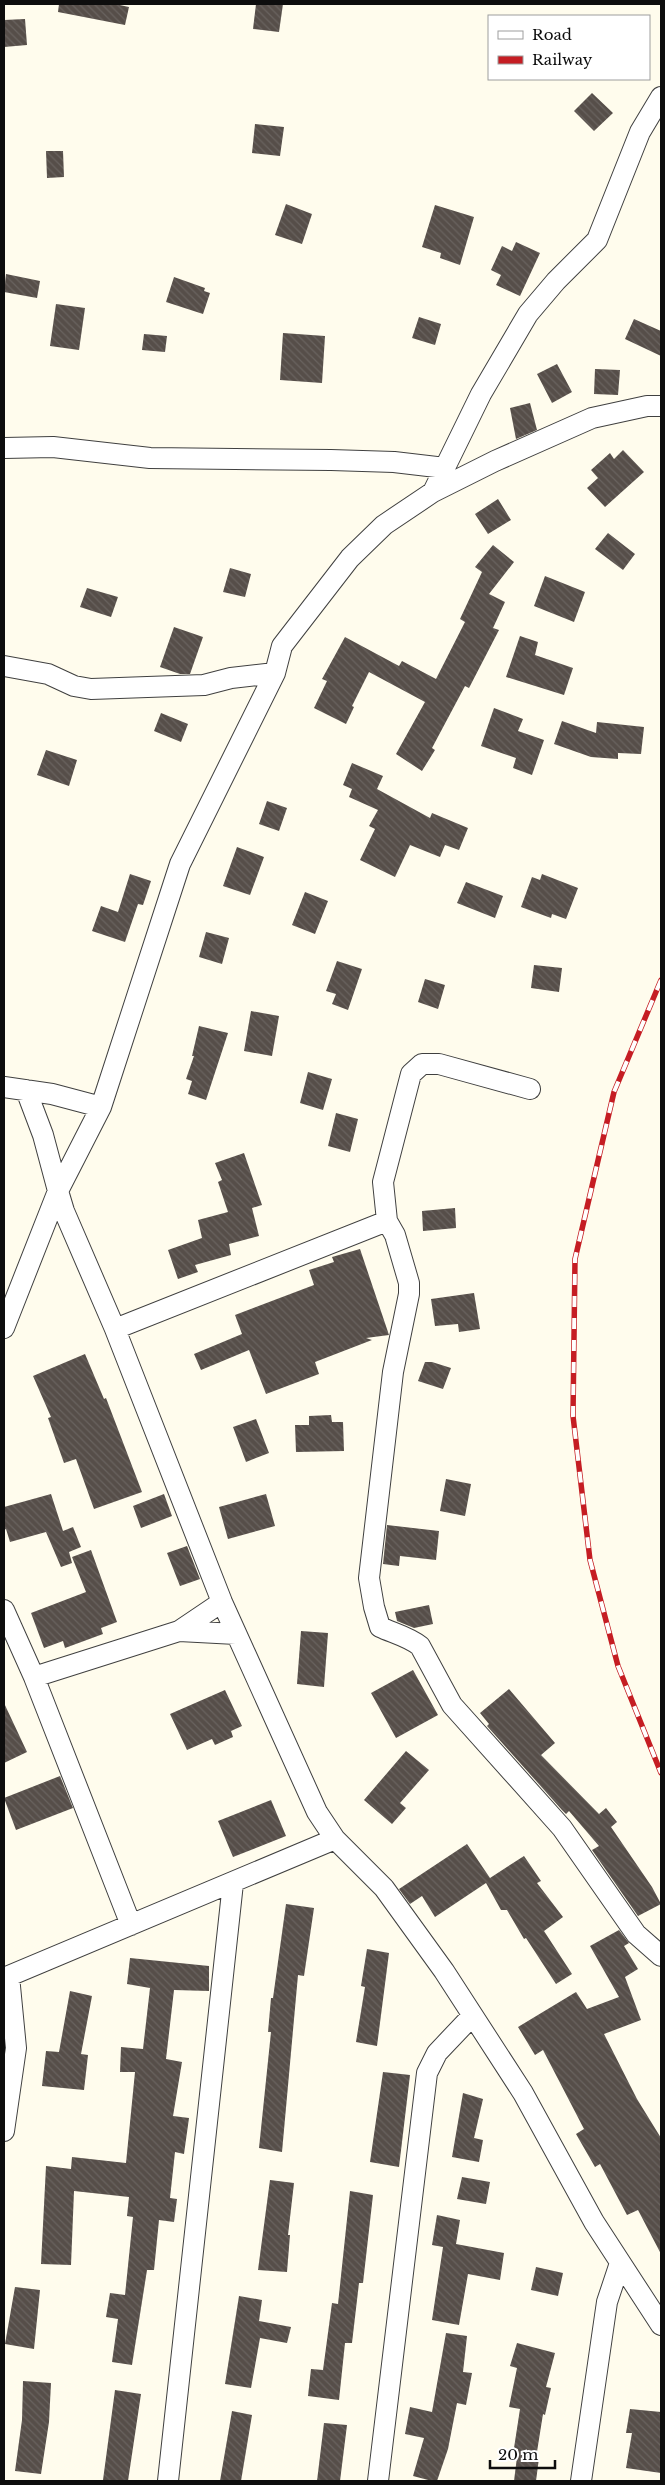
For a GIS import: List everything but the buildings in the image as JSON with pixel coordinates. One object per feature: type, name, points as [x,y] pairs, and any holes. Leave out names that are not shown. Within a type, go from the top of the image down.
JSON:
[{"type":"street","points":[[433,492],[481,394],[528,314],[556,281],[597,240],[640,132],[661,97]]},
{"type":"street","points":[[4,1328],[58,1191],[102,1107],[180,864],[275,673],[282,646],[350,558],[384,525],[433,492],[495,460],[592,418],[648,406],[661,406]]},
{"type":"street","points":[[4,448],[53,447],[150,458],[394,462],[445,468]]},
{"type":"street","points":[[4,666],[48,674],[74,686],[91,689],[204,685],[231,678],[275,673]]},
{"type":"street","points":[[530,1089],[439,1064],[422,1064],[410,1074],[383,1182],[387,1221],[395,1235],[409,1283],[409,1294],[393,1372],[369,1578],[374,1608],[380,1626],[401,1638],[412,1640],[420,1646],[452,1705],[562,1828],[636,1934],[661,1956]]},
{"type":"street","points":[[4,1087],[102,1107]]},
{"type":"street","points":[[26,1090],[43,1135],[64,1211],[115,1329],[222,1602],[318,1812],[336,1839],[384,1888],[444,1971],[523,2094],[620,2263],[661,2325]]},
{"type":"street","points":[[115,1329],[387,1221]]},
{"type":"street","points":[[34,1677],[178,1631],[222,1602]]},
{"type":"street","points":[[4,1610],[34,1677],[131,1925]]},
{"type":"street","points":[[178,1631],[236,1634]]},
{"type":"street","points":[[4,2131],[16,2048],[6,1977],[233,1883],[286,1858],[336,1839]]},
{"type":"street","points":[[168,2481],[233,1883]]},
{"type":"street","points":[[378,2481],[428,2073],[437,2053],[472,2016]]},
{"type":"street","points":[[581,2481],[607,2302],[620,2263]]},
{"type":"railway","points":[[661,980],[614,1092],[575,1259],[573,1416],[590,1560],[618,1666],[661,1773]]}]
